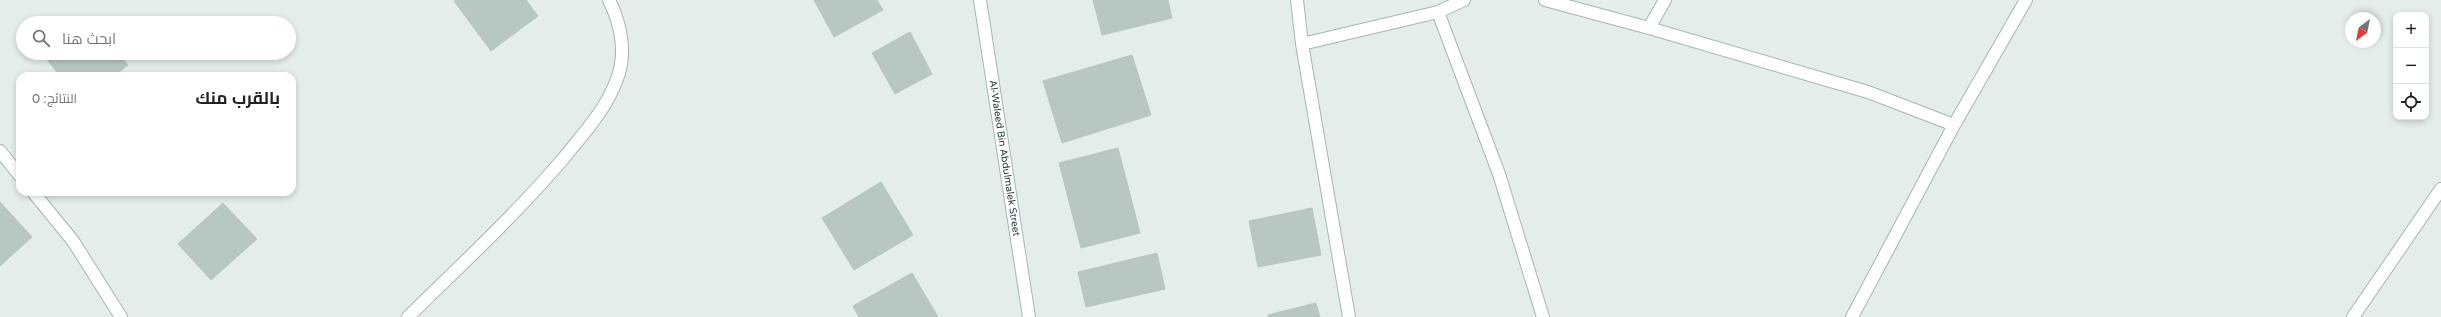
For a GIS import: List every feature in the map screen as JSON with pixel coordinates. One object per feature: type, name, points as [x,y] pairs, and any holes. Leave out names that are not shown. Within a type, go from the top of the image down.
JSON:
[{"type":"street","points":[[408,317],[530,198],[585,132],[604,105],[618,78],[622,39],[618,19],[610,0]]},
{"type":"street","name":"Al-Waleed Bin Abdulmalek Street","points":[[980,0],[1029,317]]},
{"type":"street","points":[[1297,0],[1302,44],[1349,317]]},
{"type":"street","points":[[1302,44],[1438,12],[1464,0]]},
{"type":"street","points":[[1544,0],[1648,28],[1868,92],[1954,125]]},
{"type":"street","points":[[1648,28],[1665,0]]},
{"type":"street","points":[[1852,317],[1954,125],[2026,0]]},
{"type":"street","points":[[1438,12],[1499,174],[1543,317]]},
{"type":"street","points":[[0,151],[16,171]]},
{"type":"street","points":[[2353,317],[2441,189]]},
{"type":"street","points":[[36,196],[73,241],[120,317]]},
{"type":"building","points":[[526,0],[538,16],[491,51],[454,1]]},
{"type":"building","points":[[814,0],[877,0],[883,10],[834,37]]},
{"type":"building","points":[[1093,0],[1168,0],[1172,18],[1102,35]]},
{"type":"building","points":[[910,32],[932,74],[895,94],[872,53]]},
{"type":"building","points":[[1132,55],[1151,115],[1062,143],[1043,81]]},
{"type":"building","points":[[47,60],[124,60],[128,65],[119,72],[57,72]]},
{"type":"building","points":[[1118,148],[1140,233],[1081,248],[1059,163]]},
{"type":"building","points":[[881,182],[913,235],[854,270],[822,218]]},
{"type":"building","points":[[0,202],[32,237],[0,266]]},
{"type":"building","points":[[223,203],[257,239],[211,280],[178,244]]},
{"type":"building","points":[[1312,208],[1321,255],[1258,267],[1249,221]]},
{"type":"building","points":[[1157,253],[1165,289],[1086,307],[1078,272]]},
{"type":"building","points":[[912,273],[938,317],[859,317],[853,306]]},
{"type":"building","points":[[1316,303],[1320,317],[1268,317],[1268,315]]}]
